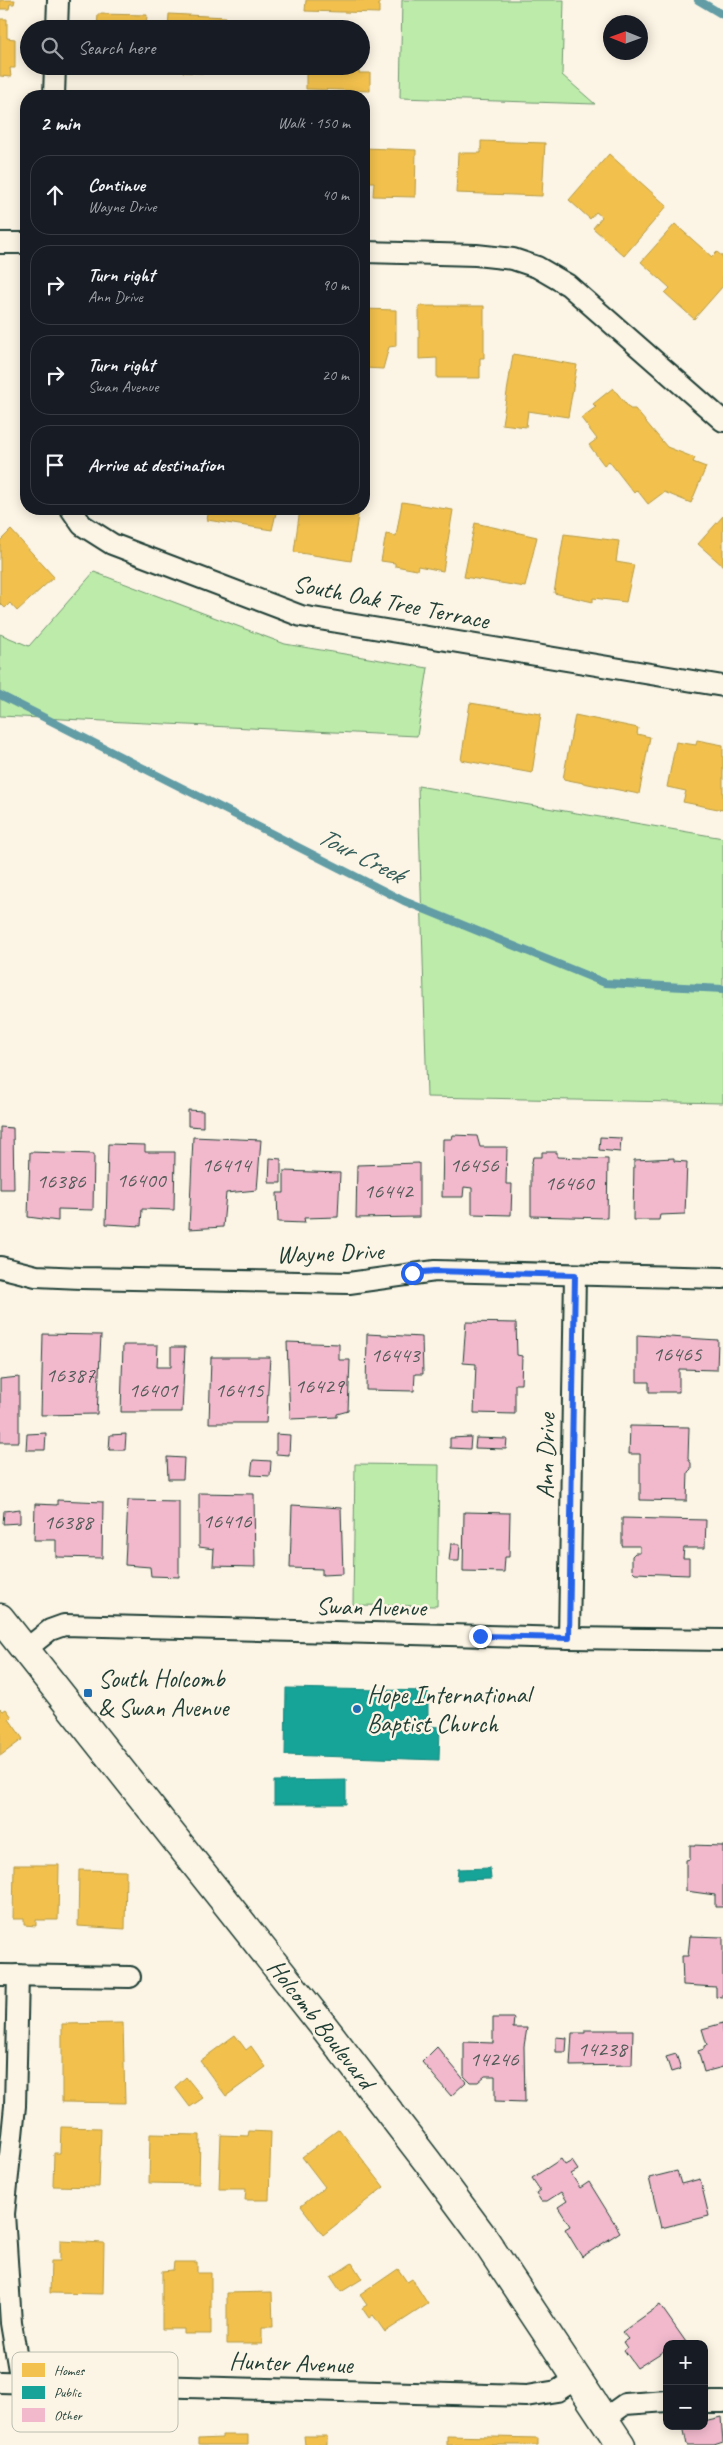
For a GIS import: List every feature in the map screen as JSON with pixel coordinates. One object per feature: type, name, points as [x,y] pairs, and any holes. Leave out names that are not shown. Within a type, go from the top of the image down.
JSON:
[{"type":"street","points":[[57,20],[58,0]]},
{"type":"street","points":[[54,90],[55,75]]},
{"type":"street","points":[[0,243],[20,243]]},
{"type":"street","points":[[370,252],[476,255],[512,258],[537,267],[568,285],[723,421]]},
{"type":"street","name":"South Oak Tree Terrace","points":[[75,515],[82,525],[112,544],[301,616],[723,686]]},
{"type":"street","name":"Wayne Drive","points":[[0,1267],[36,1276],[349,1283],[435,1271],[723,1278]]},
{"type":"street","name":"Ann Drive","points":[[569,1638],[575,1275]]},
{"type":"street","name":"Holcomb Boulevard","points":[[0,1618],[321,2023],[427,2161],[481,2234],[621,2445]]},
{"type":"street","name":"Swan Avenue","points":[[25,1650],[50,1630],[64,1625],[569,1638],[723,1640]]},
{"type":"street","points":[[16,2352],[11,2323],[4,2214],[15,2106],[9,1975],[130,1977]]},
{"type":"street","name":"Hunter Avenue","points":[[178,2386],[526,2396],[557,2391],[577,2378]]},
{"type":"street","points":[[604,2419],[625,2404],[663,2401]]},
{"type":"street","points":[[708,2402],[723,2402]]},
{"type":"green space","points":[[402,0],[564,0],[562,75],[595,104],[400,98]]},
{"type":"green space","points":[[94,572],[285,644],[428,668],[417,736],[0,716],[0,634],[29,646]]},
{"type":"green space","points":[[418,786],[723,838],[723,1103],[427,1097]]},
{"type":"green space","points":[[355,1464],[439,1465],[437,1606],[353,1605]]},
{"type":"building: Homes","points":[[0,0],[15,0],[14,4],[10,4],[9,9],[0,9]]},
{"type":"building: Homes","points":[[306,0],[379,0],[379,13],[305,11]]},
{"type":"building: Homes","points":[[98,14],[147,15],[147,20],[98,20]]},
{"type":"building: Homes","points":[[169,14],[226,17],[226,20],[169,20]]},
{"type":"building: Homes","points":[[0,19],[7,19],[7,38],[15,39],[15,68],[10,68],[11,77],[0,76]]},
{"type":"building: Homes","points":[[306,75],[370,75],[370,90],[306,89]]},
{"type":"building: Homes","points":[[481,141],[545,143],[542,196],[456,193],[458,153],[481,153]]},
{"type":"building: Homes","points":[[370,148],[416,150],[415,197],[373,196],[374,182],[370,182]]},
{"type":"building: Homes","points":[[609,154],[667,206],[624,256],[593,228],[602,217],[596,212],[590,219],[569,200]]},
{"type":"building: Homes","points":[[675,224],[712,257],[717,252],[723,257],[723,286],[694,319],[665,293],[670,288],[641,262]]},
{"type":"building: Homes","points":[[419,306],[484,306],[484,358],[480,358],[480,378],[437,378],[437,358],[419,359]]},
{"type":"building: Homes","points":[[370,309],[396,310],[396,346],[389,347],[383,369],[370,368]]},
{"type":"building: Homes","points":[[513,354],[577,365],[568,417],[528,411],[526,427],[502,424]]},
{"type":"building: Homes","points":[[613,388],[630,409],[635,409],[667,447],[695,458],[693,462],[706,467],[691,503],[664,492],[648,504],[637,490],[634,493],[609,461],[604,465],[589,445],[597,439],[581,418],[596,407],[593,404]]},
{"type":"building: Homes","points":[[402,502],[453,510],[443,571],[418,566],[417,570],[381,561],[386,534],[396,536]]},
{"type":"building: Homes","points":[[208,515],[276,515],[272,530],[207,520]]},
{"type":"building: Homes","points":[[299,515],[358,515],[351,561],[294,552]]},
{"type":"building: Homes","points":[[723,516],[723,566],[698,544]]},
{"type":"building: Homes","points":[[475,523],[537,537],[525,587],[464,577]]},
{"type":"building: Homes","points":[[11,530],[54,577],[17,611],[10,603],[5,608],[0,603],[0,541]]},
{"type":"building: Homes","points":[[564,534],[619,541],[616,562],[634,565],[626,602],[593,598],[593,602],[554,593]]},
{"type":"building: Homes","points":[[470,703],[541,714],[532,773],[461,760]]},
{"type":"building: Homes","points":[[575,715],[638,728],[637,734],[650,737],[639,794],[563,779]]},
{"type":"building: Homes","points":[[697,740],[723,745],[723,810],[683,802],[686,791],[667,787],[676,742],[696,745]]},
{"type":"building: Homes","points":[[0,1708],[3,1711],[6,1709],[12,1717],[9,1719],[23,1739],[0,1756]]},
{"type":"building: Homes","points":[[14,1865],[59,1865],[58,1920],[36,1920],[36,1926],[24,1925],[24,1919],[13,1919]]},
{"type":"building: Homes","points":[[79,1870],[126,1871],[125,1929],[78,1926]]},
{"type":"building: Homes","points":[[123,2023],[125,2103],[62,2102],[62,2024]]},
{"type":"building: Homes","points":[[235,2035],[246,2050],[251,2046],[266,2067],[226,2096],[200,2061]]},
{"type":"building: Homes","points":[[186,2077],[203,2098],[190,2107],[175,2087]]},
{"type":"building: Homes","points":[[61,2127],[101,2128],[99,2187],[53,2186],[54,2153],[60,2153]]},
{"type":"building: Homes","points":[[339,2129],[384,2187],[323,2235],[301,2206],[325,2187],[302,2157]]},
{"type":"building: Homes","points":[[249,2131],[271,2132],[269,2200],[245,2200],[246,2189],[219,2189],[221,2135],[248,2136]]},
{"type":"building: Homes","points":[[150,2134],[200,2135],[199,2184],[149,2183]]},
{"type":"building: Homes","points":[[60,2241],[104,2243],[103,2294],[50,2293],[51,2261],[60,2261]]},
{"type":"building: Homes","points":[[174,2262],[197,2262],[197,2273],[211,2273],[211,2334],[184,2334],[184,2329],[162,2329],[162,2271],[173,2270]]},
{"type":"building: Homes","points":[[352,2263],[362,2279],[341,2292],[331,2277]]},
{"type":"building: Homes","points":[[398,2269],[407,2282],[412,2279],[428,2304],[385,2332],[373,2315],[369,2318],[362,2308],[367,2305],[360,2295]]},
{"type":"building: Homes","points":[[272,2292],[273,2327],[262,2327],[262,2344],[227,2344],[227,2293]]},
{"type":"building: Homes","points":[[222,2435],[248,2435],[248,2445],[198,2445],[198,2439],[222,2438]]},
{"type":"building: Homes","points":[[304,2436],[327,2436],[327,2445],[305,2445]]},
{"type":"building: Homes","points":[[447,2436],[538,2438],[538,2445],[447,2445]]},
{"type":"building: Public","name":"Hope International Baptist Church","points":[[286,1688],[428,1691],[428,1726],[440,1727],[439,1760],[285,1755]]},
{"type":"building: Public","points":[[346,1780],[346,1804],[274,1804],[274,1781]]},
{"type":"building: Public","points":[[490,1868],[491,1879],[457,1880],[458,1869]]},
{"type":"building: Other","points":[[188,1110],[203,1111],[203,1127],[188,1126]]},
{"type":"building: Other","points":[[0,1127],[13,1128],[14,1189],[0,1189]]},
{"type":"building: Other","points":[[453,1135],[477,1136],[480,1147],[507,1147],[506,1184],[512,1184],[511,1215],[472,1214],[472,1188],[464,1187],[463,1197],[442,1197],[443,1139],[452,1139]]},
{"type":"building: Other","points":[[193,1137],[261,1140],[257,1190],[226,1193],[223,1227],[189,1229]]},
{"type":"building: Other","points":[[600,1137],[621,1138],[620,1152],[599,1150]]},
{"type":"building: Other","points":[[108,1144],[145,1145],[145,1152],[175,1152],[174,1210],[142,1209],[141,1226],[106,1224]]},
{"type":"building: Other","points":[[30,1152],[94,1154],[93,1210],[58,1209],[58,1221],[28,1217]]},
{"type":"building: Other","points":[[542,1152],[557,1152],[557,1157],[608,1159],[607,1218],[531,1216],[531,1167],[533,1157],[542,1157]]},
{"type":"building: Other","points":[[270,1158],[281,1159],[281,1183],[269,1183]]},
{"type":"building: Other","points":[[674,1158],[674,1161],[687,1162],[685,1214],[660,1215],[659,1220],[633,1220],[634,1160]]},
{"type":"building: Other","points":[[419,1163],[419,1217],[356,1218],[357,1165]]},
{"type":"building: Other","points":[[284,1171],[340,1173],[338,1217],[304,1218],[305,1223],[278,1222],[277,1193],[284,1193]]},
{"type":"building: Other","points":[[466,1322],[516,1323],[517,1355],[522,1356],[521,1384],[515,1384],[515,1414],[474,1413],[476,1364],[463,1363]]},
{"type":"building: Other","points":[[43,1334],[101,1335],[97,1414],[41,1415]]},
{"type":"building: Other","points":[[367,1334],[422,1337],[423,1374],[415,1374],[414,1391],[366,1390]]},
{"type":"building: Other","points":[[637,1335],[718,1340],[717,1370],[679,1369],[679,1392],[649,1392],[649,1382],[637,1382]]},
{"type":"building: Other","points":[[287,1342],[339,1344],[339,1360],[350,1360],[348,1411],[337,1414],[337,1417],[290,1419]]},
{"type":"building: Other","points":[[123,1345],[158,1345],[157,1367],[171,1367],[171,1347],[185,1347],[182,1412],[121,1412]]},
{"type":"building: Other","points":[[211,1357],[270,1357],[266,1423],[209,1423]]},
{"type":"building: Other","points":[[19,1377],[19,1442],[0,1442],[0,1379]]},
{"type":"building: Other","points":[[630,1426],[689,1427],[688,1459],[691,1463],[691,1469],[688,1472],[687,1501],[640,1500],[640,1454],[629,1454]]},
{"type":"building: Other","points":[[46,1433],[45,1450],[26,1450],[27,1434]]},
{"type":"building: Other","points":[[126,1434],[125,1450],[109,1450],[110,1435]]},
{"type":"building: Other","points":[[276,1434],[290,1435],[289,1455],[276,1454]]},
{"type":"building: Other","points":[[471,1437],[470,1449],[450,1448],[450,1438]]},
{"type":"building: Other","points":[[476,1438],[507,1439],[506,1449],[475,1448]]},
{"type":"building: Other","points":[[167,1457],[184,1458],[183,1479],[168,1479]]},
{"type":"building: Other","points":[[253,1460],[271,1461],[270,1476],[251,1475]]},
{"type":"building: Other","points":[[199,1493],[254,1494],[255,1567],[213,1566],[214,1549],[199,1547]]},
{"type":"building: Other","points":[[57,1500],[103,1502],[102,1558],[56,1557],[56,1540],[34,1540],[35,1504],[57,1505]]},
{"type":"building: Other","points":[[128,1500],[179,1501],[179,1577],[151,1576],[150,1567],[125,1565]]},
{"type":"building: Other","points":[[292,1505],[341,1508],[343,1574],[322,1575],[322,1569],[290,1568]]},
{"type":"building: Other","points":[[20,1509],[20,1523],[3,1524],[4,1511]]},
{"type":"building: Other","points":[[464,1512],[510,1513],[509,1557],[505,1557],[504,1572],[463,1571]]},
{"type":"building: Other","points":[[622,1518],[706,1520],[705,1548],[684,1548],[683,1558],[689,1558],[689,1575],[635,1573],[632,1570],[632,1556],[635,1553],[640,1553],[640,1546],[622,1546]]},
{"type":"building: Other","points":[[451,1544],[460,1544],[459,1561],[449,1561]]},
{"type":"building: Other","points":[[690,1845],[723,1846],[723,1907],[715,1907],[715,1895],[686,1891],[686,1860],[690,1859]]},
{"type":"building: Other","points":[[690,1936],[723,1937],[723,1998],[716,1997],[716,1987],[683,1985],[682,1956],[688,1956]]},
{"type":"building: Other","points":[[493,2018],[514,2018],[513,2028],[527,2028],[524,2046],[525,2102],[495,2101],[495,2076],[485,2076],[478,2082],[470,2082],[464,2076],[464,2042],[493,2043]]},
{"type":"building: Other","points":[[723,2023],[723,2067],[704,2072],[698,2051],[704,2049],[704,2046],[707,2045],[702,2029]]},
{"type":"building: Other","points":[[585,2030],[633,2030],[632,2065],[570,2066],[572,2033],[585,2033]]},
{"type":"building: Other","points":[[556,2037],[567,2038],[566,2052],[556,2052]]},
{"type":"building: Other","points":[[437,2047],[466,2082],[451,2096],[422,2062]]},
{"type":"building: Other","points":[[676,2054],[681,2069],[671,2072],[666,2057]]},
{"type":"building: Other","points":[[561,2159],[565,2165],[572,2161],[578,2170],[571,2174],[580,2188],[589,2182],[620,2232],[582,2257],[565,2229],[570,2226],[558,2207],[567,2201],[561,2192],[547,2201],[541,2201],[536,2193],[540,2190],[532,2178]]},
{"type":"building: Other","points":[[677,2171],[681,2184],[700,2179],[709,2216],[661,2228],[649,2178]]},
{"type":"building: Other","points":[[660,2305],[685,2340],[663,2340],[663,2352],[637,2368],[624,2350],[627,2348],[623,2342],[628,2339],[622,2332]]},
{"type":"building: Other","points":[[721,2417],[723,2442],[714,2445],[687,2445],[684,2430],[708,2430],[708,2420]]},
{"type":"waterway","points":[[698,0],[723,15]]},
{"type":"waterway","name":"Tour Creek","points":[[0,695],[404,901],[605,983],[723,989]]},
{"type":"place","name":"South Holcomb & Swan Avenue","points":[[88,1693]]},
{"type":"place","name":"Hope International Baptist Church","points":[[357,1709]]},
{"type":"route","points":[[412,1273],[435,1271],[575,1275],[569,1638],[480,1636]]}]
